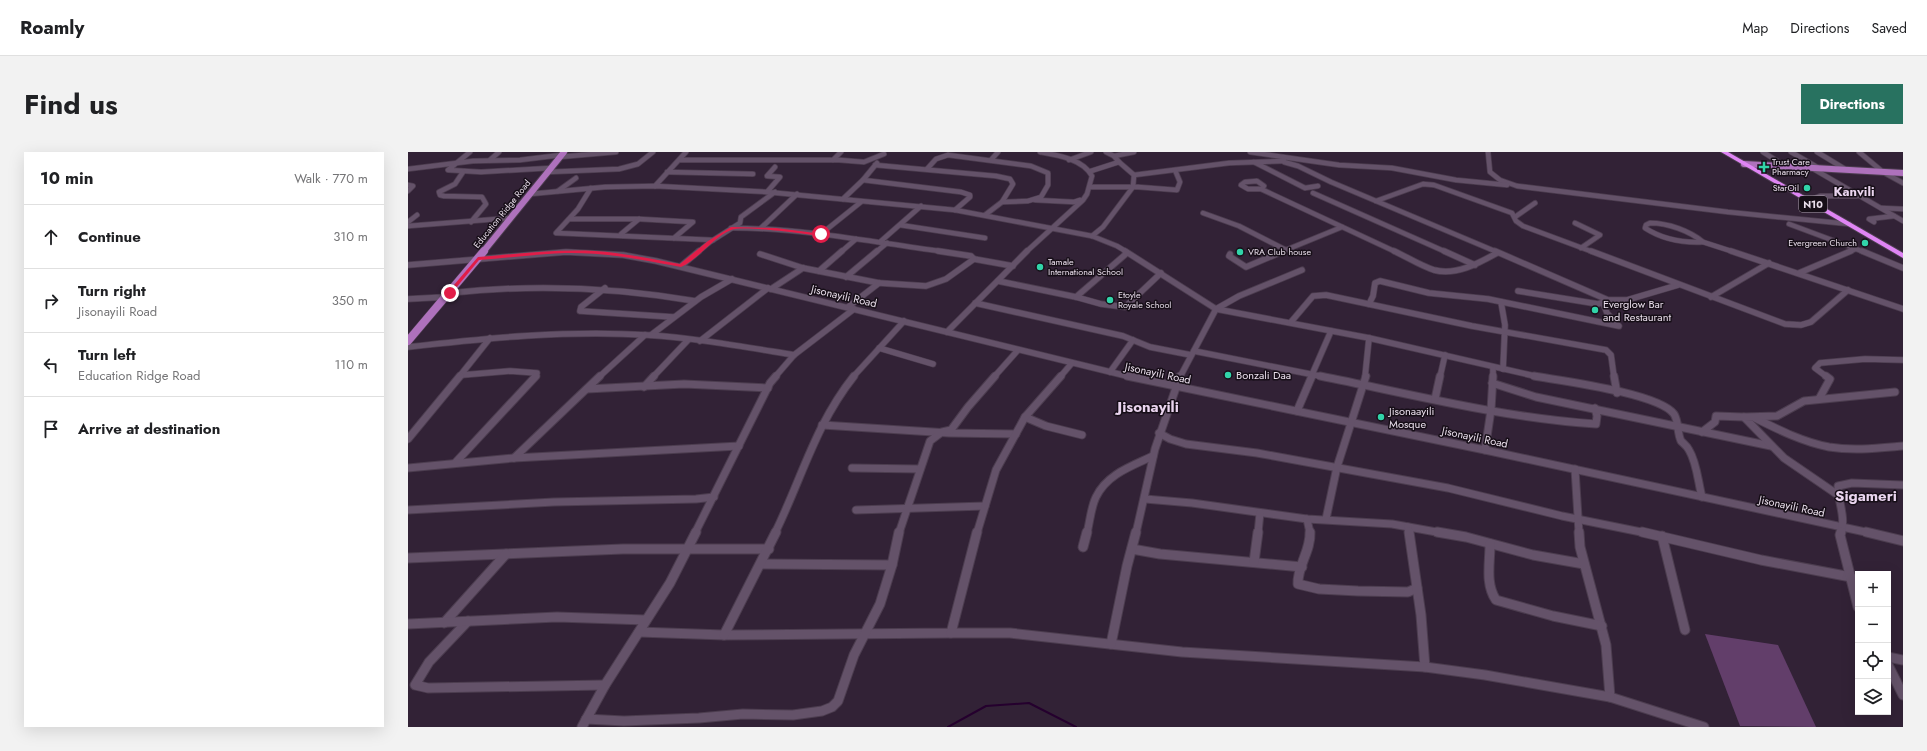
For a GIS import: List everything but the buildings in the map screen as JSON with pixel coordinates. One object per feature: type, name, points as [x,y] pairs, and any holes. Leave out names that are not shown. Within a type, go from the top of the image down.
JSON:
[{"type":"highway","name":"N10","points":[[1724,152],[1903,256]]},
{"type":"main road","name":"Education Ridge Road","points":[[408,342],[478,259],[561,155]]},
{"type":"main road","points":[[1744,164],[1903,173]]},
{"type":"street","points":[[470,152],[448,170],[463,172],[603,170],[624,168],[639,164],[653,152]]},
{"type":"street","points":[[490,160],[499,152]]},
{"type":"street","points":[[408,169],[490,160],[520,160],[561,155],[616,152]]},
{"type":"street","points":[[655,186],[686,152]]},
{"type":"street","points":[[833,160],[841,152]]},
{"type":"street","points":[[991,160],[998,152]]},
{"type":"street","points":[[947,332],[1088,194],[1092,176],[1091,171],[1085,166],[1069,160],[1040,152]]},
{"type":"street","points":[[1069,160],[1090,152]]},
{"type":"street","points":[[1106,152],[1114,156],[1134,175],[1284,159],[1331,182],[1353,190],[1606,301]]},
{"type":"street","points":[[1114,156],[1134,152]]},
{"type":"street","points":[[1250,152],[1284,159],[1339,165],[1392,168],[1462,180],[1735,213],[1849,224]]},
{"type":"street","points":[[1488,152],[1490,172],[1500,180],[1517,186]]},
{"type":"street","points":[[1763,152],[1785,166]]},
{"type":"street","points":[[1791,152],[1819,168]]},
{"type":"street","points":[[1817,152],[1845,169]]},
{"type":"street","points":[[1859,152],[1883,172],[1903,183]]},
{"type":"street","points":[[680,160],[833,160],[860,162],[886,153]]},
{"type":"street","points":[[843,199],[863,180],[886,153]]},
{"type":"street","points":[[927,169],[934,160],[942,154],[1031,166],[1047,172],[1049,178],[1048,185],[1041,197],[1032,200]]},
{"type":"street","points":[[1091,171],[1119,162]]},
{"type":"street","points":[[1254,162],[1259,166],[1302,187],[1310,188],[1318,186]]},
{"type":"street","points":[[875,166],[927,169],[1007,178],[1012,181],[1013,184],[1002,202],[985,215]]},
{"type":"street","points":[[766,192],[780,177],[767,176],[775,167]]},
{"type":"street","points":[[1810,168],[1903,221]]},
{"type":"street","points":[[1090,187],[1133,187],[1177,190],[1180,182],[1176,170]]},
{"type":"street","points":[[463,172],[455,184],[439,192],[440,195],[444,196],[482,197],[486,204],[485,207],[471,222]]},
{"type":"street","points":[[667,172],[753,174]]},
{"type":"street","points":[[1092,236],[1103,227],[1133,187],[1134,175]]},
{"type":"street","points":[[557,191],[576,178]]},
{"type":"street","points":[[863,180],[961,192],[970,195],[970,197],[954,210]]},
{"type":"street","points":[[1376,201],[1423,184],[1434,184],[1512,213],[1515,216],[1516,221],[1523,226],[1711,298],[1785,324],[1801,325],[1811,322],[1848,290]]},
{"type":"street","points":[[408,185],[413,186],[408,191]]},
{"type":"street","points":[[530,194],[591,188],[655,186],[775,192],[861,202],[954,210],[1092,236],[1118,246],[1216,309],[1369,338],[1659,403],[1673,413],[1681,440],[1689,449],[1693,459],[1702,497]]},
{"type":"street","points":[[591,188],[578,209],[556,233],[621,234],[713,240]]},
{"type":"street","points":[[1261,189],[1434,270],[1452,272],[1475,265],[1497,253]]},
{"type":"street","points":[[681,266],[713,240],[740,223],[741,217],[775,192]]},
{"type":"street","points":[[1313,193],[1475,265]]},
{"type":"street","points":[[761,228],[797,194]]},
{"type":"street","points":[[1808,201],[1820,196],[1858,196]]},
{"type":"street","points":[[1002,202],[1032,200],[1074,202],[1083,200]]},
{"type":"street","points":[[821,234],[861,202]]},
{"type":"street","points":[[1515,216],[1536,203]]},
{"type":"street","points":[[880,242],[921,206]]},
{"type":"street","points":[[1881,208],[1903,208]]},
{"type":"street","points":[[1203,213],[1239,226],[1286,250]]},
{"type":"street","points":[[408,222],[417,215]]},
{"type":"street","points":[[1874,222],[1869,219],[1895,216]]},
{"type":"street","points":[[408,226],[510,218]]},
{"type":"street","points":[[570,219],[639,219],[693,222],[674,238]]},
{"type":"street","points":[[621,234],[639,219]]},
{"type":"street","points":[[1575,223],[1600,235],[1581,248]]},
{"type":"street","points":[[1703,242],[1698,238],[1659,223],[1649,223],[1645,228],[1680,241],[1703,242],[1800,273],[1903,309]]},
{"type":"street","points":[[900,224],[985,238]]},
{"type":"street","points":[[1789,224],[1903,268]]},
{"type":"street","points":[[1230,254],[1229,256],[1232,259],[1246,267],[1342,227]]},
{"type":"street","points":[[731,228],[761,228],[821,234],[971,256],[974,259],[1013,266]]},
{"type":"street","points":[[819,271],[856,239]]},
{"type":"street","points":[[846,277],[887,243]]},
{"type":"street","points":[[1800,273],[1856,249]]},
{"type":"street","name":"Jisonayili Road","points":[[408,266],[566,252],[595,252],[624,255],[681,266],[1177,388],[1351,421],[1843,526],[1903,541]]},
{"type":"street","points":[[1076,297],[1127,253]]},
{"type":"street","points":[[760,254],[803,268],[846,277],[879,283],[926,286],[946,278],[974,259]]},
{"type":"street","points":[[1711,298],[1768,263]]},
{"type":"street","points":[[700,341],[770,289],[803,268]]},
{"type":"street","points":[[1111,644],[1127,566],[1145,499],[1159,434],[1177,388],[1205,326],[1216,309],[1239,296],[1302,270]]},
{"type":"street","points":[[998,281],[1076,297],[1101,304],[1125,307],[1161,273]]},
{"type":"street","points":[[514,458],[560,412],[587,390],[648,335],[695,301],[732,279]]},
{"type":"street","points":[[1369,304],[1373,296],[1374,283],[1380,281],[1429,293],[1501,302],[1619,326],[1607,313],[1606,301]]},
{"type":"street","points":[[584,723],[606,684],[670,583],[688,550],[768,388],[778,372],[794,355],[879,283]]},
{"type":"street","points":[[1518,291],[1573,301],[1606,301],[1627,300],[1678,285]]},
{"type":"street","points":[[408,299],[554,286],[638,291],[695,301]]},
{"type":"street","points":[[605,288],[581,307],[580,311],[673,317]]},
{"type":"street","points":[[1291,322],[1313,296],[1326,295],[1606,350],[1611,355],[1618,393]]},
{"type":"street","points":[[1501,302],[1505,331],[1503,369]]},
{"type":"street","points":[[975,303],[1063,324],[1123,336],[1150,347],[1313,374],[1491,410],[1596,424],[1597,416],[1595,408]]},
{"type":"street","points":[[724,635],[769,550],[796,487],[811,446],[822,425],[846,386],[904,322]]},
{"type":"street","points":[[1297,410],[1331,331]]},
{"type":"street","points":[[408,347],[490,338],[546,334],[648,335],[737,345],[794,355]]},
{"type":"street","points":[[408,439],[462,375],[490,338]]},
{"type":"street","points":[[1326,519],[1337,467],[1366,375],[1369,338]]},
{"type":"street","points":[[644,387],[688,340]]},
{"type":"street","points":[[1110,372],[1133,340]]},
{"type":"street","points":[[879,348],[933,364]]},
{"type":"street","points":[[584,723],[699,718],[743,714],[793,715],[822,711],[832,707],[838,701],[854,655],[880,604],[892,565],[900,529],[930,441],[942,432],[952,430],[968,407],[1018,350]]},
{"type":"street","points":[[1435,399],[1445,355]]},
{"type":"street","points":[[1819,399],[1830,379],[1815,368],[1820,362],[1865,359],[1891,361],[1903,360]]},
{"type":"street","points":[[952,632],[996,470],[1025,417],[1072,363]]},
{"type":"street","points":[[1486,450],[1491,410],[1493,367]]},
{"type":"street","points":[[456,462],[480,435],[502,415],[535,378],[537,373],[510,372],[462,375]]},
{"type":"street","points":[[1492,383],[1536,397],[1678,426],[1688,430],[1771,446]]},
{"type":"street","points":[[587,390],[712,384],[768,388]]},
{"type":"street","points":[[1702,432],[1715,422],[1716,416],[1755,418],[1782,414],[1798,403],[1819,399],[1895,392]]},
{"type":"street","points":[[1025,417],[1046,426],[1082,435]]},
{"type":"street","points":[[1744,417],[1784,458],[1838,495]]},
{"type":"street","points":[[1755,418],[1821,446],[1857,448],[1903,446]]},
{"type":"street","points":[[822,425],[942,432],[1016,434]]},
{"type":"street","points":[[1159,434],[1186,444],[1257,453],[1448,488],[1532,509],[1662,536],[1761,560],[1851,577]]},
{"type":"street","points":[[408,468],[456,462],[514,458],[739,446]]},
{"type":"street","points":[[1083,546],[1096,497],[1106,481],[1112,476],[1154,456]]},
{"type":"street","points":[[852,468],[920,469]]},
{"type":"street","points":[[1575,469],[1580,519],[1579,534],[1584,564],[1602,626],[1609,664],[1610,697]]},
{"type":"street","points":[[1855,594],[1840,535],[1844,522],[1838,495],[1838,486],[1852,483],[1903,485]]},
{"type":"street","points":[[408,510],[547,502],[696,499],[714,497]]},
{"type":"street","points":[[1145,499],[1192,503],[1307,519],[1377,522],[1466,537],[1533,555],[1584,564]]},
{"type":"street","points":[[856,510],[985,506]]},
{"type":"street","points":[[1254,562],[1260,513]]},
{"type":"street","points":[[1307,519],[1309,545],[1302,568],[1297,576],[1298,584],[1305,588],[1408,592],[1417,588]]},
{"type":"street","points":[[1408,527],[1421,615],[1425,667]]},
{"type":"street","points":[[1662,536],[1685,630]]},
{"type":"street","points":[[1490,544],[1488,584],[1490,591],[1496,600],[1553,616],[1602,626]]},
{"type":"street","points":[[408,558],[623,549],[769,550]]},
{"type":"street","points":[[1132,549],[1302,568]]},
{"type":"street","points":[[444,623],[506,554]]},
{"type":"street","points":[[761,564],[892,565]]},
{"type":"street","points":[[408,624],[444,623],[529,616],[617,616],[646,620]]},
{"type":"street","points":[[468,621],[424,670],[415,681],[415,685],[428,688],[606,684]]},
{"type":"street","points":[[639,632],[724,635],[952,632],[1010,633],[1182,652],[1425,667],[1485,675],[1610,697],[1704,727]]},
{"type":"street","points":[[1891,658],[1903,660]]},
{"type":"street","points":[[1891,671],[1903,695]]},
{"type":"shaded area","points":[[1705,634],[1778,645],[1816,727],[1740,726]]},
{"type":"waterway","points":[[948,727],[986,706],[1029,703],[1076,727]]},
{"type":"place","name":"Trust Care Pharmacy","points":[[1764,167]]},
{"type":"place","name":"StarOil","points":[[1807,188]]},
{"type":"place","name":"Evergreen Church","points":[[1865,243]]},
{"type":"place","name":"VRA Club house","points":[[1240,252]]},
{"type":"place","name":"Tamale International School","points":[[1040,267]]},
{"type":"place","name":"Etoyle Royale School","points":[[1110,300]]},
{"type":"place","name":"Everglow Bar and Restaurant","points":[[1595,310]]},
{"type":"place","name":"Bonzali Daa","points":[[1228,375]]},
{"type":"place","name":"Jisonaayili Mosque","points":[[1381,417]]},
{"type":"district","name":"Kanvili","points":[[1854,191]]},
{"type":"district","name":"Jisonayili","points":[[1148,407]]},
{"type":"district","name":"Sigameri","points":[[1866,496]]},
{"type":"route","points":[[450,293],[478,259],[529,254],[595,252],[624,255],[681,266],[710,242],[731,228],[776,229],[821,234]]}]
